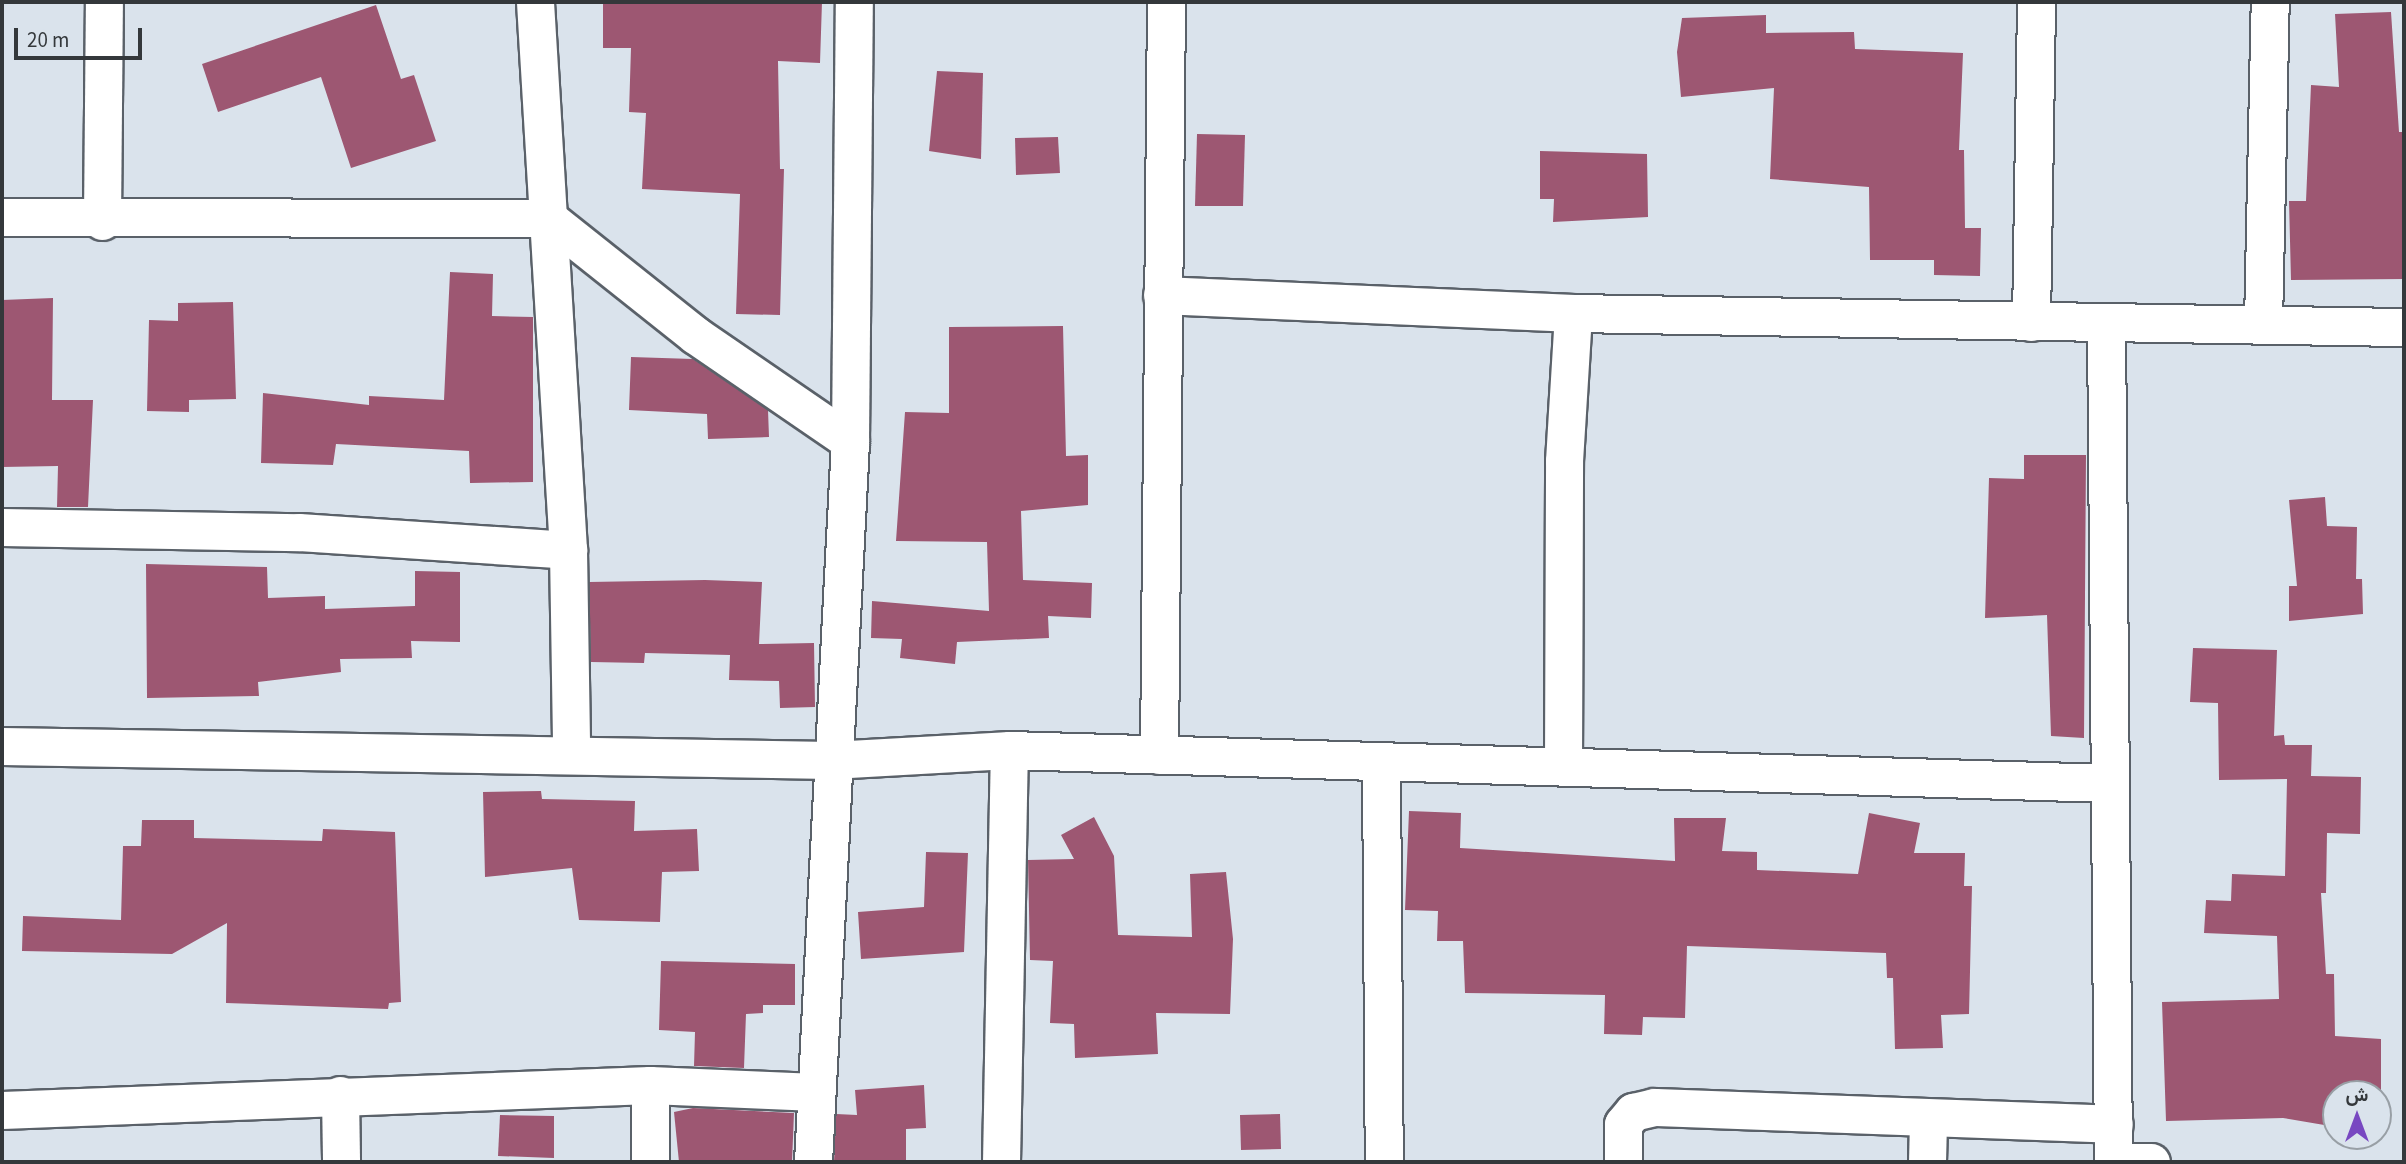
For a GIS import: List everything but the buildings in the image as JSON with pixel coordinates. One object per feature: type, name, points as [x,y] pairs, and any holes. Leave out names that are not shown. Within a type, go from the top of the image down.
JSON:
[{"type":"street","points":[[102,220],[104,2]]},
{"type":"street","points":[[536,2],[568,550],[571,752]]},
{"type":"street","points":[[813,1162],[831,760],[850,441],[854,2]]},
{"type":"street","points":[[1159,755],[1166,2]]},
{"type":"street","points":[[2031,322],[2036,2]]},
{"type":"street","points":[[2263,324],[2270,2]]},
{"type":"street","points":[[2,217],[102,220],[548,218],[695,335],[850,441]]},
{"type":"street","points":[[1162,295],[1573,313],[2404,327]]},
{"type":"street","points":[[1563,765],[1564,461],[1573,313]]},
{"type":"street","points":[[2106,324],[2107,783],[2113,1162],[2151,1162]]},
{"type":"street","points":[[2,527],[299,532],[568,550]]},
{"type":"street","points":[[2,746],[571,752],[831,760],[1009,750],[1381,764],[1563,765],[2107,783]]},
{"type":"street","points":[[1001,1162],[1009,750]]},
{"type":"street","points":[[1381,764],[1384,1162]]},
{"type":"street","points":[[2,1110],[340,1094],[650,1085],[816,1092]]},
{"type":"street","points":[[650,1085],[650,1162]]},
{"type":"street","points":[[340,1094],[341,1162]]},
{"type":"street","points":[[1623,1162],[1623,1124],[1633,1112],[1654,1107],[1928,1121],[2114,1124]]},
{"type":"street","points":[[1927,1162],[1928,1121]]}]
